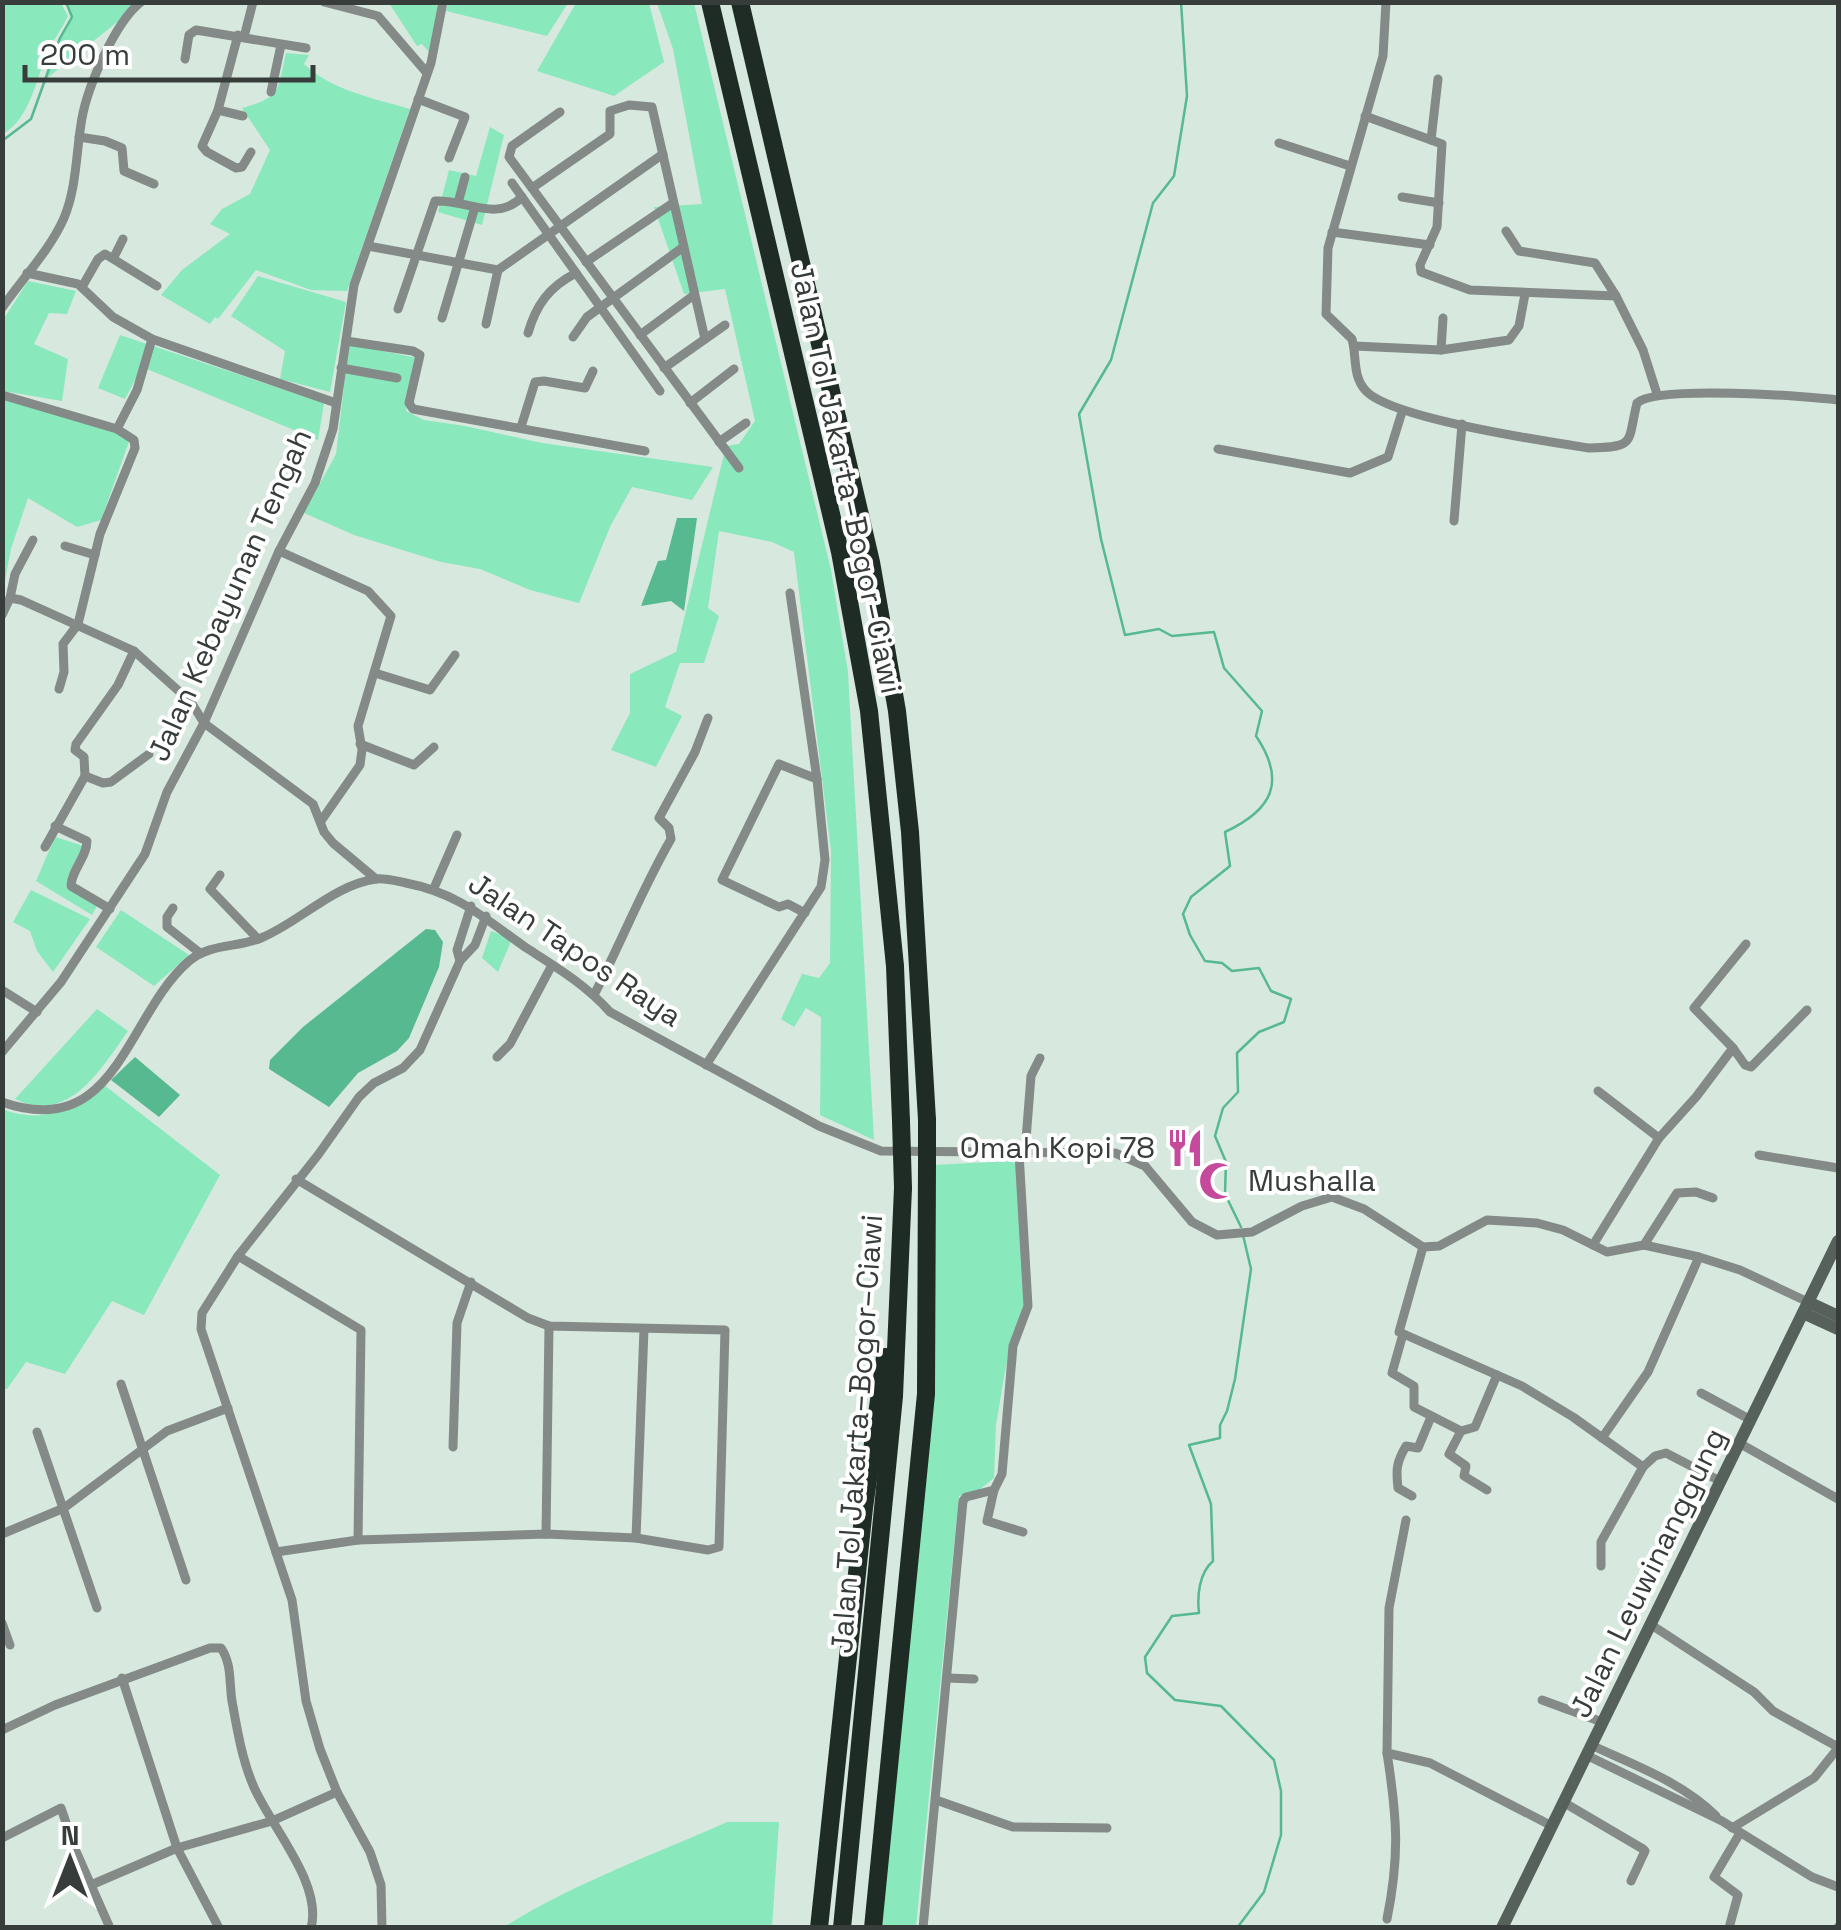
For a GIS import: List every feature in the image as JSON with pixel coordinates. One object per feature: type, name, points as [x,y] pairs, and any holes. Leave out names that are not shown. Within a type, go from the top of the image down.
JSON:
[{"type":"highway","name":"Jalan Tol Jakarta–Bogor–Ciawi","points":[[710,2],[840,552],[869,711],[895,966],[902,1214],[894,1396],[842,1928]]},
{"type":"highway","name":"Jalan Tol Jakarta–Bogor–Ciawi","points":[[740,2],[871,562],[894,693],[910,832],[927,1120],[926,1394],[874,1928]]},
{"type":"highway","points":[[819,1928],[864,1508],[902,1214]]},
{"type":"main road","name":"Jalan Leuwinanggung","points":[[1508,1925],[1588,1750],[1653,1626],[1838,1242]]},
{"type":"main road","points":[[1805,1308],[1838,1316]]},
{"type":"main road","points":[[1805,1308],[1838,1329]]},
{"type":"street","points":[[2,308],[64,217],[86,101],[112,36],[124,16],[140,2]]},
{"type":"street","points":[[251,152],[240,168],[204,150],[203,142],[218,110],[253,2]]},
{"type":"street","points":[[324,2],[378,16],[430,67]]},
{"type":"street","name":"Jalan Kebayunan Tengah","points":[[2,1052],[62,982],[145,854],[167,792],[204,723],[278,551],[315,484],[333,428],[354,284],[430,67],[443,2]]},
{"type":"street","points":[[1386,2],[1383,56],[1328,248],[1326,314],[1350,336],[1356,370],[1366,391],[1402,412],[1589,448],[1614,448],[1632,436],[1637,403],[1646,396],[1807,396],[1838,400]]},
{"type":"street","points":[[184,59],[192,32],[203,30],[306,48]]},
{"type":"street","points":[[271,92],[281,45]]},
{"type":"street","points":[[1431,140],[1438,79]]},
{"type":"street","points":[[418,99],[465,117],[449,158]]},
{"type":"street","points":[[532,188],[610,134],[610,110],[622,106],[652,107],[705,338]]},
{"type":"street","points":[[218,110],[243,116]]},
{"type":"street","points":[[560,112],[508,151],[738,468]]},
{"type":"street","points":[[1364,116],[1442,146],[1437,227],[1420,267],[1424,273],[1467,290],[1616,296]]},
{"type":"street","points":[[79,138],[122,148],[123,170],[154,184]]},
{"type":"street","points":[[1279,143],[1350,166]]},
{"type":"street","points":[[486,324],[498,270],[663,154]]},
{"type":"street","points":[[458,203],[466,177]]},
{"type":"street","points":[[512,183],[660,391]]},
{"type":"street","points":[[398,310],[434,203],[439,200],[506,210],[522,197]]},
{"type":"street","points":[[1402,197],[1439,203]]},
{"type":"street","points":[[586,262],[673,204]]},
{"type":"street","points":[[442,318],[475,207]]},
{"type":"street","points":[[1506,231],[1519,250],[1595,263],[1643,350],[1657,394]]},
{"type":"street","points":[[1332,232],[1430,245]]},
{"type":"street","points":[[114,258],[122,239]]},
{"type":"street","points":[[368,246],[498,270]]},
{"type":"street","points":[[574,337],[580,324],[682,248]]},
{"type":"street","points":[[82,287],[101,256],[114,258],[158,286]]},
{"type":"street","points":[[528,333],[545,295],[576,273]]},
{"type":"street","points":[[27,274],[82,287],[112,317],[152,339],[336,403]]},
{"type":"street","points":[[1354,346],[1441,350],[1509,340],[1519,326],[1525,294]]},
{"type":"street","points":[[640,335],[694,296]]},
{"type":"street","points":[[1441,350],[1443,318]]},
{"type":"street","points":[[664,368],[725,325]]},
{"type":"street","points":[[116,430],[137,390],[152,339]]},
{"type":"street","points":[[346,341],[420,355],[410,408],[645,451]]},
{"type":"street","points":[[341,368],[396,378]]},
{"type":"street","points":[[690,403],[734,370]]},
{"type":"street","points":[[520,428],[536,382],[585,388],[593,371]]},
{"type":"street","points":[[2,395],[116,430],[132,437],[135,448],[95,555],[78,624],[62,644],[64,672],[58,689]]},
{"type":"street","points":[[1218,449],[1355,472],[1388,457],[1402,412]]},
{"type":"street","points":[[719,442],[746,422]]},
{"type":"street","points":[[1454,521],[1462,424]]},
{"type":"street","points":[[2,615],[33,540]]},
{"type":"street","points":[[65,546],[95,555]]},
{"type":"street","points":[[278,551],[368,591],[392,620],[358,726],[358,770],[320,821]]},
{"type":"street","points":[[706,1065],[822,886],[817,779],[790,593]]},
{"type":"street","points":[[10,598],[134,651],[192,702],[204,723],[313,804],[333,843],[376,879]]},
{"type":"street","points":[[46,847],[84,776],[84,757],[74,750],[118,686],[134,651]]},
{"type":"street","points":[[376,672],[430,690],[455,655]]},
{"type":"street","points":[[594,994],[626,935],[654,868],[672,839],[669,828],[659,818],[695,752],[708,718]]},
{"type":"street","points":[[360,744],[414,765],[434,747]]},
{"type":"street","points":[[84,776],[111,782],[149,754]]},
{"type":"street","points":[[805,913],[788,904],[779,906],[722,880],[778,764],[817,779]]},
{"type":"street","points":[[55,826],[87,840],[71,886],[110,909]]},
{"type":"street","points":[[434,888],[457,836]]},
{"type":"street","points":[[220,875],[210,889],[258,939]]},
{"type":"street","points":[[2,1102],[48,1112],[86,1094],[121,1062],[154,1001],[200,953],[258,939],[347,888],[376,879]]},
{"type":"street","name":"Jalan Tapos Raya","points":[[376,879],[434,888],[471,906],[594,994],[610,1012],[819,1126],[881,1151],[1098,1151],[1145,1166],[1192,1222],[1216,1235],[1245,1234],[1302,1206],[1332,1198],[1364,1209],[1423,1247]]},
{"type":"street","points":[[460,961],[457,950],[471,906]]},
{"type":"street","points":[[173,908],[167,917],[167,927],[200,953]]},
{"type":"street","points":[[382,1928],[381,1885],[370,1852],[337,1792],[306,1701],[292,1600],[201,1329],[202,1312],[238,1256],[318,1155],[358,1097],[374,1083],[404,1068],[420,1050],[460,961],[475,945],[486,916]]},
{"type":"street","points":[[1746,944],[1694,1008],[1744,1065],[1751,1066],[1807,1010]]},
{"type":"street","points":[[497,1057],[510,1044],[552,965]]},
{"type":"street","points":[[2,990],[37,1012]]},
{"type":"street","points":[[1593,1245],[1659,1138],[1732,1048]]},
{"type":"street","points":[[1023,1532],[987,1521],[1004,1464],[1013,1346],[1028,1306],[1022,1153],[1031,1076],[1040,1058]]},
{"type":"street","points":[[1598,1091],[1659,1138]]},
{"type":"street","points":[[1759,1155],[1838,1168]]},
{"type":"street","points":[[276,1552],[358,1540],[546,1534],[636,1538],[708,1550],[719,1547],[725,1330],[549,1326],[528,1318],[296,1180]]},
{"type":"street","points":[[1644,1245],[1677,1193],[1696,1192],[1712,1198]]},
{"type":"street","points":[[1643,1468],[1548,1400],[1403,1334],[1399,1327],[1423,1247],[1439,1246],[1486,1220],[1502,1218],[1550,1226],[1613,1252],[1644,1245],[1699,1257],[1740,1270],[1794,1296],[1805,1308]]},
{"type":"street","points":[[238,1256],[361,1330],[358,1540]]},
{"type":"street","points":[[1602,1438],[1648,1372],[1699,1257]]},
{"type":"street","points":[[453,1446],[457,1323],[471,1282]]},
{"type":"street","points":[[546,1534],[549,1326]]},
{"type":"street","points":[[636,1538],[644,1329]]},
{"type":"street","points":[[1403,1334],[1392,1372],[1413,1384],[1413,1405],[1460,1431],[1474,1428],[1497,1374]]},
{"type":"street","points":[[121,1384],[186,1580]]},
{"type":"street","points":[[1701,1393],[1751,1420]]},
{"type":"street","points":[[2,1534],[64,1508],[167,1431],[228,1408]]},
{"type":"street","points":[[1412,1496],[1398,1488],[1397,1466],[1406,1446],[1417,1448],[1431,1417]]},
{"type":"street","points":[[1460,1431],[1449,1454],[1465,1465],[1464,1476],[1486,1490]]},
{"type":"street","points":[[37,1432],[97,1608]]},
{"type":"street","points":[[1740,1444],[1838,1499]]},
{"type":"street","points":[[1601,1566],[1601,1542],[1643,1468],[1658,1454],[1666,1454],[1720,1481]]},
{"type":"street","points":[[923,1928],[963,1502],[994,1490]]},
{"type":"street","points":[[1387,1920],[1397,1854],[1397,1822],[1387,1752],[1389,1608],[1406,1520]]},
{"type":"street","points":[[2,1623],[10,1645]]},
{"type":"street","points":[[1653,1626],[1754,1692],[1774,1711],[1838,1748],[1814,1778],[1736,1831],[1714,1876],[1738,1895],[1729,1928]]},
{"type":"street","points":[[2,1730],[122,1678],[210,1648],[221,1648],[228,1658],[240,1740],[252,1784],[310,1890],[314,1917],[311,1928]]},
{"type":"street","points":[[122,1678],[177,1848],[220,1928]]},
{"type":"street","points":[[946,1678],[974,1679]]},
{"type":"street","points":[[1542,1700],[1602,1722]]},
{"type":"street","points":[[1588,1750],[1722,1821],[1812,1877],[1838,1887]]},
{"type":"street","points":[[1387,1752],[1430,1763],[1552,1826]]},
{"type":"street","points":[[90,1886],[177,1848],[272,1821],[337,1792]]},
{"type":"street","points":[[936,1800],[1012,1826],[1107,1828]]},
{"type":"street","points":[[1563,1802],[1642,1848],[1645,1852],[1632,1882]]},
{"type":"street","points":[[2,1838],[61,1808],[110,1928]]},
{"type":"shaded area","points":[[448,2],[568,3],[547,36],[446,11]]},
{"type":"shaded area","points":[[2,3],[61,3],[68,16],[48,51],[26,108],[3,134]]},
{"type":"shaded area","points":[[66,3],[141,3],[46,79],[71,17]]},
{"type":"shaded area","points":[[389,3],[439,6],[430,53],[422,44],[417,46]]},
{"type":"shaded area","points":[[576,3],[649,3],[664,62],[614,96],[537,71]]},
{"type":"shaded area","points":[[657,3],[694,3],[831,570],[848,672],[874,1140],[820,1115],[821,1017],[806,1008],[794,1027],[781,1019],[802,974],[819,978],[830,963],[831,851],[794,552],[772,542],[719,531],[708,608],[719,616],[704,663],[680,663],[665,707],[682,716],[656,767],[611,750],[630,713],[630,674],[676,652],[726,446],[739,444],[755,421],[725,289],[684,294],[654,207],[702,204],[673,49]]},
{"type":"shaded area","points":[[286,53],[309,55],[304,64],[341,87],[410,109],[347,291],[311,290],[256,270],[210,324],[161,295],[182,270],[230,234],[210,224],[222,209],[250,194],[270,150],[242,108],[276,91]]},
{"type":"shaded area","points":[[490,127],[504,135],[482,225],[438,212],[449,170],[476,176]]},
{"type":"shaded area","points":[[258,276],[346,302],[330,392],[280,379],[285,351],[231,316]]},
{"type":"shaded area","points":[[28,281],[76,291],[67,314],[49,313],[34,344],[68,359],[62,401],[3,391],[3,320]]},
{"type":"shaded area","points":[[120,335],[324,403],[318,440],[142,367],[125,399],[98,388]]},
{"type":"shaded area","points":[[349,344],[417,358],[406,411],[424,420],[542,443],[713,467],[692,500],[632,487],[610,527],[579,603],[530,590],[480,569],[441,562],[354,535],[304,513],[336,454]]},
{"type":"shaded area","points":[[3,400],[78,418],[130,439],[101,520],[77,527],[28,498],[11,549],[3,591]]},
{"type":"shaded area","points":[[677,518],[697,518],[684,611],[671,601],[641,606],[658,561],[666,560]]},
{"type":"shaded area","points":[[55,837],[84,846],[66,887],[97,906],[92,915],[36,881]]},
{"type":"shaded area","points":[[31,890],[90,919],[53,972],[37,951],[30,931],[13,922]]},
{"type":"shaded area","points":[[121,910],[189,955],[154,986],[96,947]]},
{"type":"shaded area","points":[[426,929],[435,930],[443,942],[439,967],[409,1038],[397,1051],[358,1073],[329,1107],[269,1069],[270,1060],[303,1027]]},
{"type":"shaded area","points":[[491,931],[512,939],[498,972],[482,958]]},
{"type":"shaded area","points":[[97,1009],[128,1031],[95,1076],[82,1089],[52,1105],[15,1099]]},
{"type":"shaded area","points":[[135,1057],[180,1095],[159,1117],[111,1080]]},
{"type":"shaded area","points":[[104,1085],[220,1175],[144,1315],[112,1301],[65,1374],[26,1362],[7,1389],[3,1389],[2,1109],[44,1115],[80,1101]]},
{"type":"shaded area","points":[[1012,1161],[1017,1164],[1026,1305],[1011,1341],[1004,1377],[996,1425],[994,1478],[979,1490],[959,1496],[916,1927],[873,1928],[926,1394],[934,1165]]},
{"type":"shaded area","points":[[727,1822],[779,1822],[772,1927],[504,1927],[585,1883]]},
{"type":"waterway","points":[[2,141],[31,119],[60,38],[72,17],[66,2]]},
{"type":"waterway","points":[[1181,2],[1187,96],[1174,176],[1153,203],[1111,360],[1079,414],[1101,539],[1125,635],[1159,629],[1172,636],[1214,632],[1224,668],[1262,711],[1256,736],[1271,767],[1270,793],[1254,814],[1225,832],[1230,866],[1191,897],[1183,914],[1205,961],[1222,963],[1232,971],[1259,968],[1271,991],[1291,999],[1284,1022],[1259,1032],[1237,1053],[1238,1092],[1223,1108],[1215,1136],[1226,1162],[1225,1194],[1241,1227]]},
{"type":"waterway","points":[[1237,1928],[1264,1892],[1281,1835],[1281,1791],[1274,1760],[1221,1706],[1175,1700],[1147,1673],[1145,1657],[1172,1616],[1199,1613],[1200,1585],[1213,1561],[1211,1504],[1189,1445],[1220,1438],[1220,1425],[1227,1411],[1251,1269],[1243,1235]]},
{"type":"place","name":"Omah Kopi 78","points":[[1185,1148]]},
{"type":"place","name":"Mushalla","points":[[1218,1181]]}]
